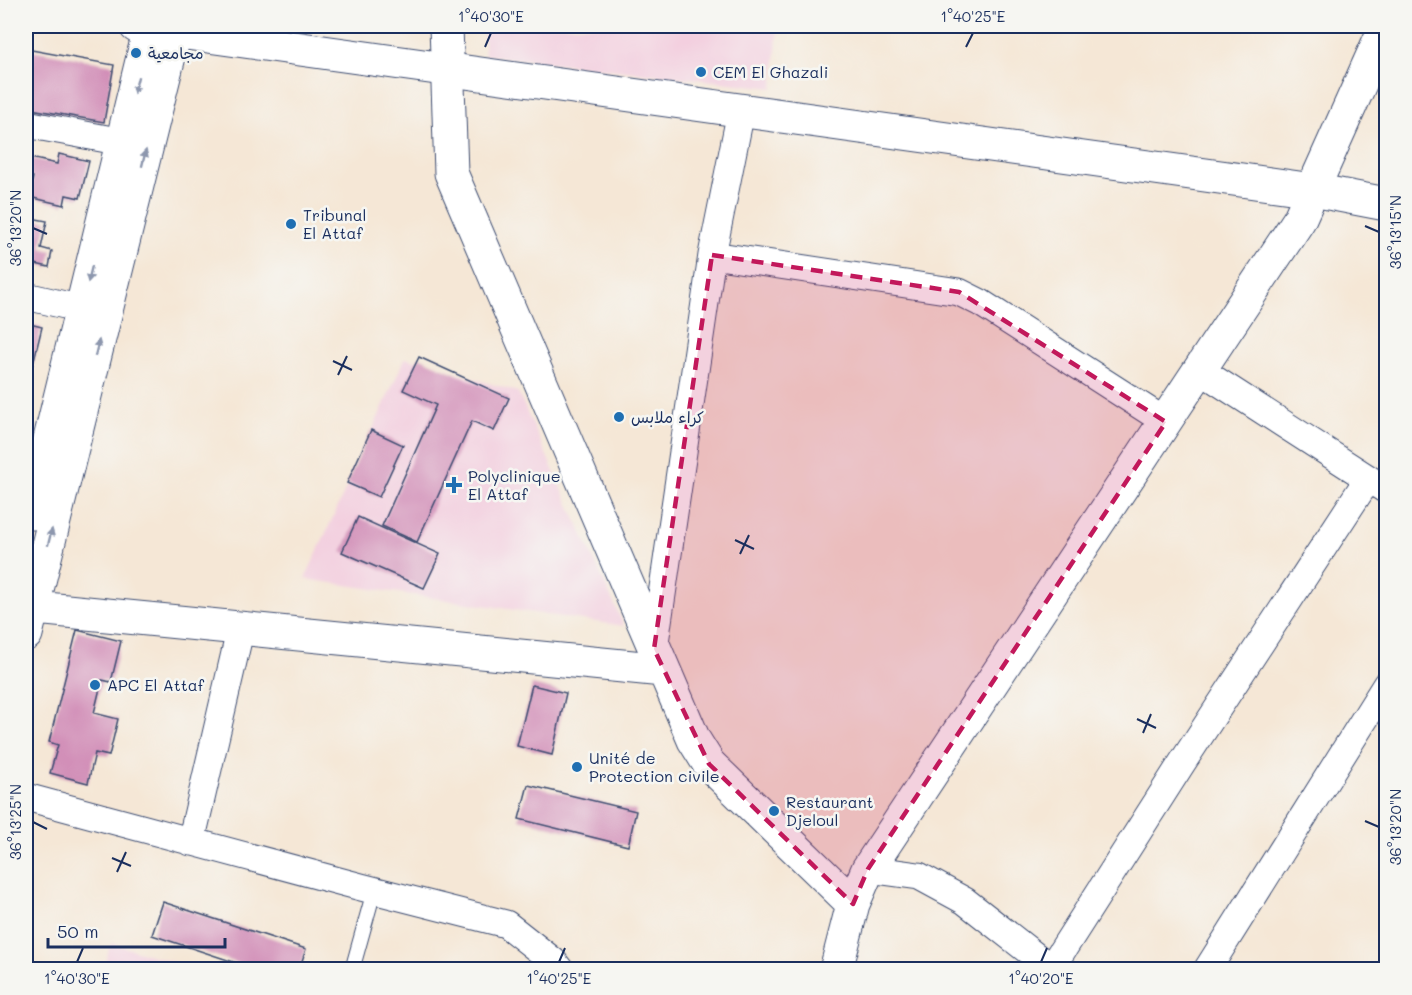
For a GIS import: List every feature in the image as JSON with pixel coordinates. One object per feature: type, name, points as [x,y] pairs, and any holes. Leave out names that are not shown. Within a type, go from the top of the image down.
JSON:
[{"type":"street","points":[[446,26],[451,173],[694,740],[709,764],[853,904]]},
{"type":"street","points":[[836,969],[853,904],[868,869],[1299,220],[1386,26]]},
{"type":"street","points":[[154,29],[1313,190],[1386,204]]},
{"type":"street","points":[[26,538],[34,469],[82,309],[123,142],[154,29]]},
{"type":"street","points":[[29,605],[154,29]]},
{"type":"street","points":[[658,659],[712,255],[741,111]]},
{"type":"street","points":[[26,124],[123,142]]},
{"type":"street","points":[[712,255],[958,292],[981,303],[1166,422]]},
{"type":"street","points":[[26,296],[82,309]]},
{"type":"street","points":[[868,869],[919,876],[965,901],[1052,969],[1182,763],[1377,485],[1200,370]]},
{"type":"street","points":[[29,605],[658,659]]},
{"type":"street","points":[[29,605],[241,627],[658,659]]},
{"type":"street","points":[[192,842],[241,627]]},
{"type":"street","points":[[1207,969],[1386,685]]},
{"type":"street","points":[[26,797],[374,891],[506,924],[560,969]]},
{"type":"lane","points":[[352,969],[374,891]]},
{"type":"highlighted area","points":[[712,255],[959,292],[1166,422],[868,869],[853,904],[709,764],[654,649]]},
{"type":"shaded area","name":"CEM El Ghazali","points":[[483,26],[778,26],[773,88],[485,55]]},
{"type":"shaded area","name":"Polyclinique El Attaf","points":[[405,358],[518,392],[624,626],[305,579]]},
{"type":"shaded area","points":[[111,943],[195,969],[103,969]]},
{"type":"building","points":[[26,49],[114,65],[104,122],[26,108]]},
{"type":"building","points":[[59,154],[89,161],[80,198],[66,195],[64,205],[29,197],[33,177],[26,175],[26,157],[57,164]]},
{"type":"building","points":[[26,217],[47,221],[41,248],[52,251],[49,267],[26,262]]},
{"type":"building","points":[[26,323],[42,327],[33,364],[26,363]]},
{"type":"building","points":[[419,357],[509,398],[494,431],[472,421],[417,542],[382,526],[436,405],[403,390]]},
{"type":"building","points":[[371,430],[403,445],[379,497],[347,483]]},
{"type":"building","points":[[358,517],[440,554],[424,588],[342,552]]},
{"type":"building","points":[[77,630],[121,641],[111,682],[102,680],[94,713],[118,719],[109,756],[95,753],[88,783],[50,773],[58,745],[49,742]]},
{"type":"building","points":[[532,685],[566,693],[552,755],[517,746]]},
{"type":"building","points":[[528,785],[636,811],[628,846],[519,819]]},
{"type":"building","points":[[163,902],[306,949],[299,970],[258,970],[152,935]]},
{"type":"place","name":"مجامعية","points":[[136,53]]},
{"type":"place","name":"CEM El Ghazali","points":[[701,72]]},
{"type":"place","name":"Tribunal El Attaf","points":[[291,224]]},
{"type":"place","name":"كراء ملابس","points":[[619,417]]},
{"type":"place","name":"Polyclinique El Attaf","points":[[454,485]]},
{"type":"place","name":"APC El Attaf","points":[[95,685]]},
{"type":"place","name":"Unité de Protection civile","points":[[577,767]]},
{"type":"place","name":"Restaurant Djeloul","points":[[774,811]]}]
